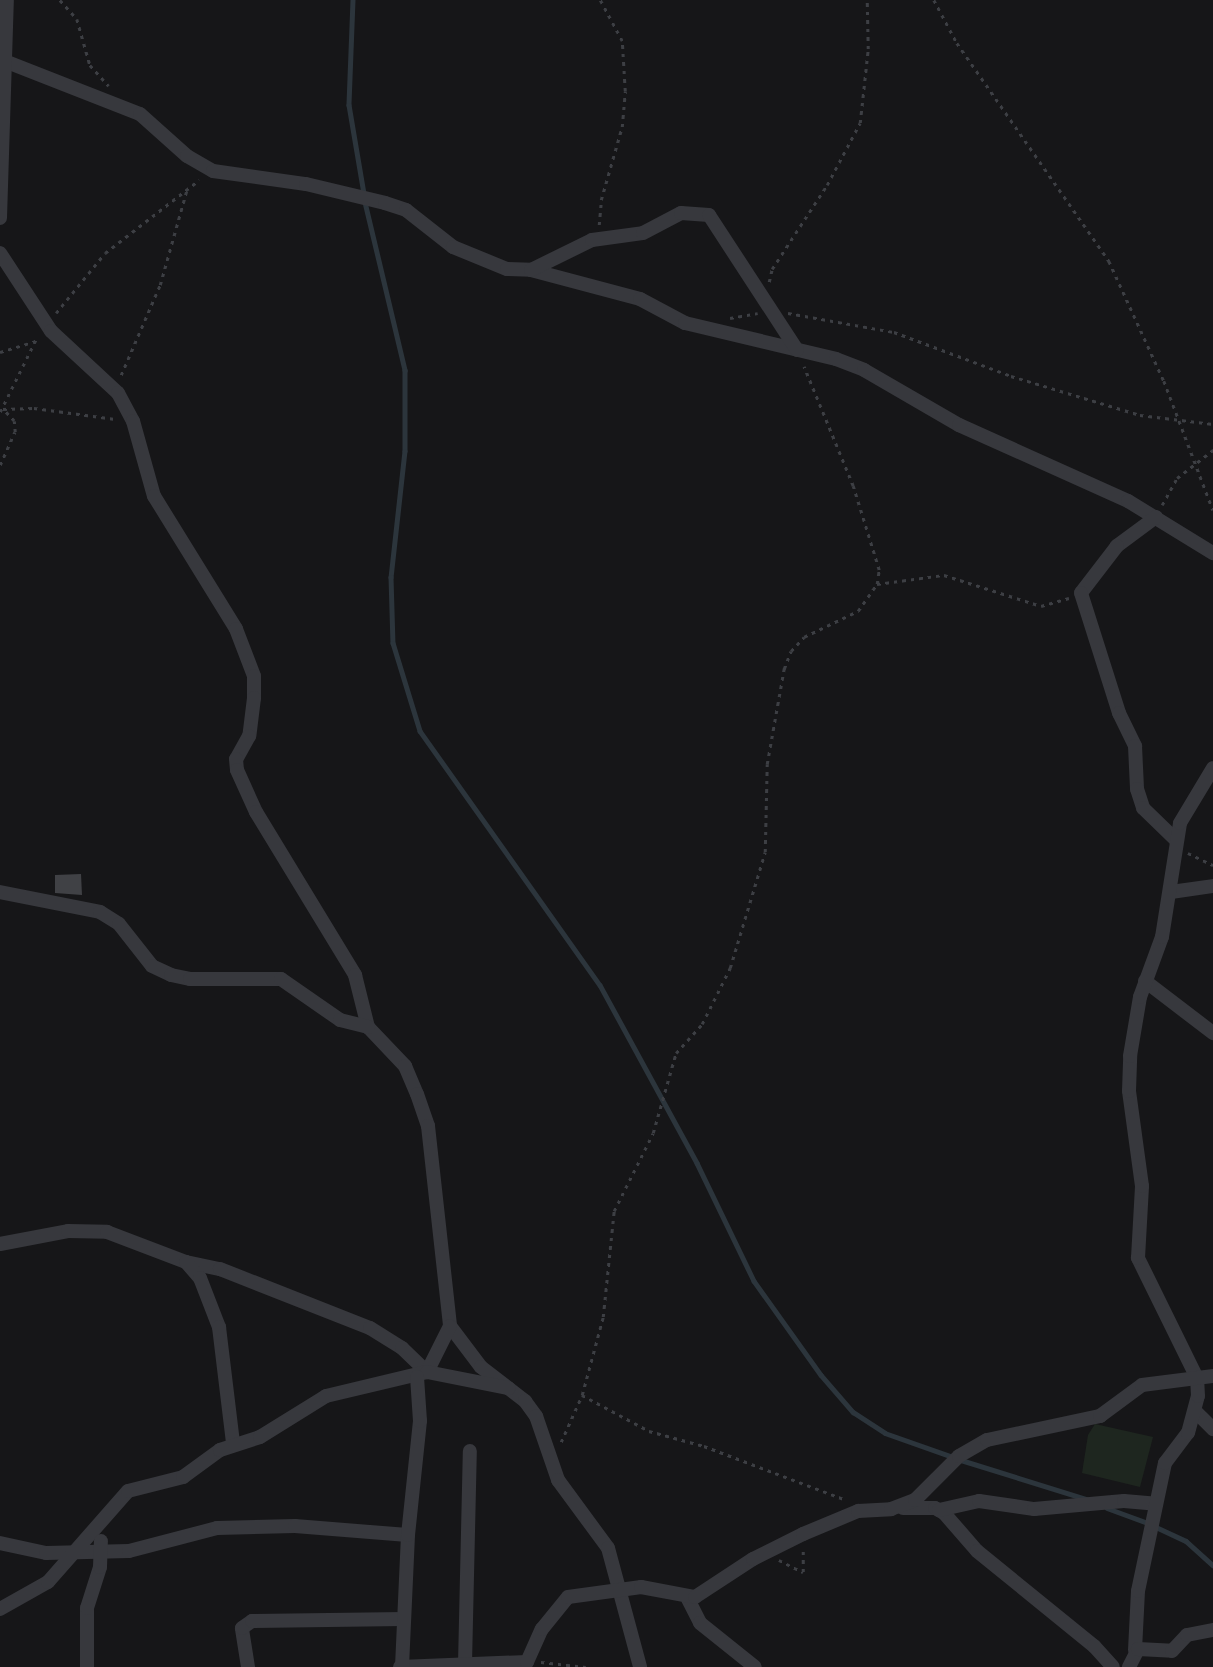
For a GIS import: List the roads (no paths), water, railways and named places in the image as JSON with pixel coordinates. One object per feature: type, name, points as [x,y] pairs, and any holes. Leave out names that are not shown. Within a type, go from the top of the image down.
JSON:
[{"type":"street","points":[[0,218],[5,157],[2,60],[7,0]]},
{"type":"street","points":[[2,60],[140,114],[187,156],[213,171],[306,184],[406,209],[453,247],[507,269],[531,270],[640,299],[685,324],[727,337],[797,350],[864,370],[959,425],[1069,472],[1156,517],[1213,553]]},
{"type":"street","points":[[531,270],[598,239],[643,233],[681,213],[709,215],[757,294],[774,310],[797,350]]},
{"type":"street","points":[[0,253],[47,324],[72,354],[118,393],[133,421],[154,496],[227,608],[254,676],[249,736],[236,759],[241,785],[355,975],[368,1027],[405,1066],[428,1126],[450,1326],[481,1367],[508,1388],[536,1416],[558,1480],[607,1548],[640,1667]]},
{"type":"street","points":[[1156,517],[1117,546],[1081,593],[1119,713],[1135,747],[1143,808],[1176,840]]},
{"type":"street","points":[[1129,1667],[1135,1650],[1138,1591],[1165,1462],[1188,1433],[1197,1413],[1197,1378],[1138,1258],[1142,1186],[1129,1091],[1130,1056],[1145,981],[1161,937],[1171,892],[1176,840],[1188,802],[1213,768]]},
{"type":"street","points":[[1171,892],[1213,886]]},
{"type":"street","points":[[0,892],[100,912],[119,924],[152,966],[171,975],[191,979],[281,979],[340,1020],[368,1027]]},
{"type":"street","points":[[1145,981],[1213,1033]]},
{"type":"street","points":[[0,1245],[86,1229],[107,1232],[186,1262],[220,1269],[370,1328],[402,1348],[422,1375]]},
{"type":"street","points":[[186,1262],[207,1292],[219,1327],[233,1443]]},
{"type":"street","points":[[450,1326],[422,1375],[408,1535],[401,1667],[528,1664],[542,1629],[569,1597],[617,1587],[641,1587],[688,1599],[803,1535],[869,1508],[939,1510],[979,1501],[1034,1509],[1124,1501],[1156,1504]]},
{"type":"street","points":[[0,1609],[48,1582],[128,1491],[183,1477],[233,1443],[260,1437],[326,1396],[363,1384],[422,1375],[480,1386],[508,1388]]},
{"type":"street","points":[[891,1508],[915,1500],[958,1456],[987,1440],[1100,1416],[1142,1385],[1213,1376]]},
{"type":"street","points":[[1197,1413],[1213,1429]]},
{"type":"street","points":[[465,1664],[470,1451]]},
{"type":"street","points":[[939,1510],[977,1551],[1094,1646],[1113,1667]]},
{"type":"street","points":[[87,1667],[86,1608],[101,1549],[101,1523]]},
{"type":"street","points":[[0,1544],[20,1550],[71,1553],[101,1549],[146,1549],[217,1528],[295,1526],[408,1535]]},
{"type":"street","points":[[688,1599],[700,1622],[755,1667]]},
{"type":"street","points":[[248,1667],[242,1628],[252,1621],[404,1619]]},
{"type":"street","points":[[1135,1650],[1172,1651],[1187,1635],[1213,1630]]},
{"type":"waterway","points":[[353,0],[349,105],[364,194]]},
{"type":"waterway","points":[[365,202],[405,370],[405,451],[391,577],[393,643],[420,731],[600,985],[697,1163],[754,1281],[821,1375],[853,1412],[885,1433],[953,1457]]},
{"type":"waterway","points":[[961,1460],[1086,1499]]},
{"type":"waterway","points":[[1107,1508],[1148,1523]]},
{"type":"waterway","points":[[1156,1527],[1186,1541],[1213,1565]]}]
